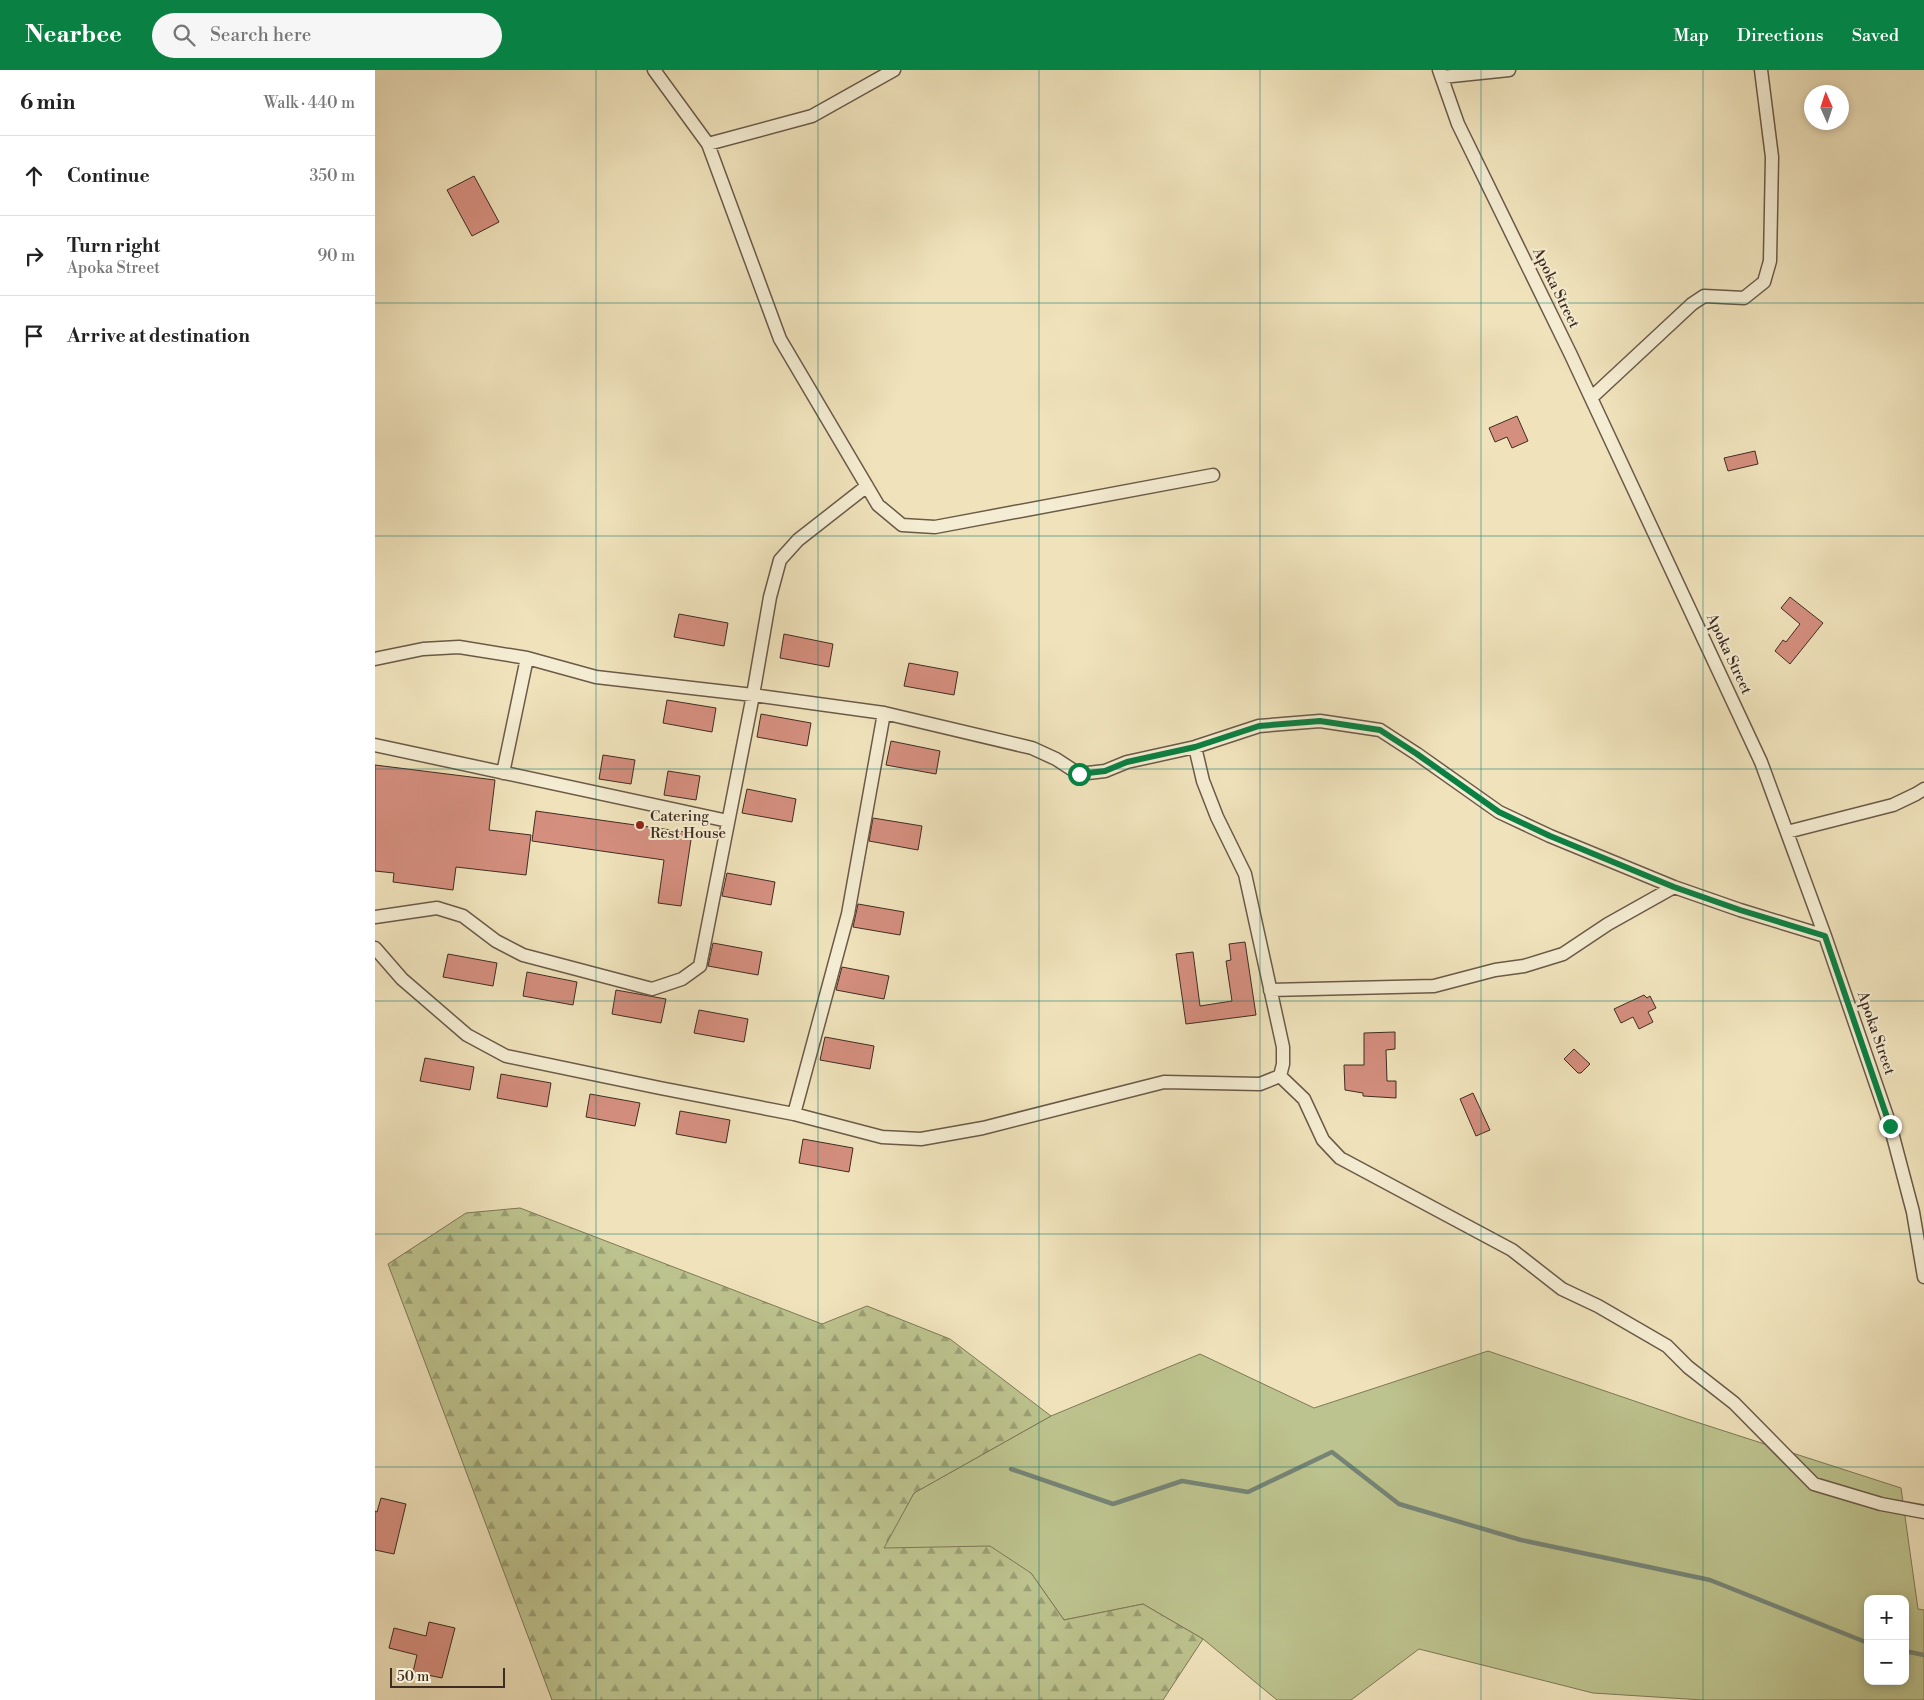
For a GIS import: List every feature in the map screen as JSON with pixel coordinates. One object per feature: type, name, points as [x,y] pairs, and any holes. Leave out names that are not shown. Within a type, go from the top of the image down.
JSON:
[{"type":"street","points":[[654,70],[708,144],[780,339],[878,505],[902,525],[935,527],[1213,475]]},
{"type":"street","points":[[708,144],[812,116],[893,70]]},
{"type":"street","points":[[1441,74],[1509,70]]},
{"type":"street","points":[[1591,398],[1692,304],[1704,296],[1745,298],[1764,282],[1770,260],[1772,157],[1761,70]]},
{"type":"street","name":"Apoka Street","points":[[1441,74],[1458,124],[1591,398],[1761,762],[1825,936],[1890,1126],[1921,1242],[1924,1277]]},
{"type":"street","points":[[375,918],[437,908],[463,916],[496,940],[523,955],[652,989],[682,979],[700,966],[753,695],[770,597],[780,560],[798,540],[867,486]]},
{"type":"street","points":[[375,659],[423,649],[459,647],[527,658],[596,677],[753,695],[885,713],[1031,748],[1056,759],[1079,774],[1105,771],[1127,762],[1195,747],[1259,726],[1320,721],[1380,730],[1499,812],[1550,836],[1674,887],[1740,910],[1825,936]]},
{"type":"street","points":[[503,773],[527,658]]},
{"type":"street","points":[[794,1114],[848,914],[885,713]]},
{"type":"street","points":[[375,745],[728,821]]},
{"type":"street","points":[[1195,747],[1203,781],[1217,817],[1245,874],[1283,1048],[1283,1064],[1280,1076]]},
{"type":"street","points":[[1787,832],[1893,805],[1924,789]]},
{"type":"street","points":[[1270,990],[1434,986],[1495,970],[1524,966],[1563,954],[1608,924],[1674,887]]},
{"type":"street","points":[[375,948],[402,979],[467,1035],[507,1056],[794,1114],[882,1137],[921,1139],[983,1128],[1164,1082],[1260,1084],[1280,1076]]},
{"type":"street","points":[[1280,1076],[1304,1100],[1323,1140],[1341,1158],[1512,1250],[1562,1289],[1598,1306],[1667,1346],[1688,1367],[1734,1403],[1814,1484],[1881,1504],[1924,1512]]},
{"type":"green space","points":[[520,1208],[822,1324],[867,1306],[950,1339],[1051,1416],[914,1493],[884,1548],[990,1546],[1031,1573],[1064,1620],[1143,1604],[1203,1639],[1163,1700],[552,1700],[388,1264],[466,1213]]},
{"type":"green space","points":[[1488,1351],[1687,1419],[1901,1488],[1918,1609],[1924,1610],[1924,1700],[1703,1700],[1593,1693],[1419,1649],[1351,1700],[1277,1700],[1203,1639],[1143,1604],[1064,1620],[1031,1573],[883,1548],[914,1493],[1051,1416],[1200,1354],[1314,1408]]},
{"type":"building","points":[[474,176],[499,222],[472,236],[447,190]]},
{"type":"building","points":[[1517,416],[1528,441],[1512,448],[1507,437],[1495,442],[1489,428]]},
{"type":"building","points":[[1755,451],[1758,464],[1728,471],[1724,458]]},
{"type":"building","points":[[1790,597],[1823,623],[1790,664],[1775,651],[1783,640],[1786,642],[1800,624],[1781,608]]},
{"type":"building","points":[[679,614],[728,623],[724,646],[674,637]]},
{"type":"building","points":[[784,634],[833,644],[829,667],[780,658]]},
{"type":"building","points":[[909,663],[958,672],[954,695],[904,686]]},
{"type":"building","points":[[667,700],[716,708],[712,732],[663,723]]},
{"type":"building","points":[[761,714],[811,723],[807,746],[757,737]]},
{"type":"building","points":[[891,741],[940,751],[936,774],[886,765]]},
{"type":"building","points":[[603,755],[635,760],[631,784],[599,779]]},
{"type":"building","points":[[375,765],[495,780],[489,830],[531,835],[526,875],[456,867],[453,890],[393,882],[394,873],[375,871]]},
{"type":"building","points":[[668,771],[700,776],[696,800],[664,795]]},
{"type":"building","points":[[747,789],[796,799],[792,822],[742,813]]},
{"type":"building","points":[[536,811],[692,833],[681,906],[658,903],[664,860],[532,841]]},
{"type":"building","points":[[873,818],[922,826],[918,850],[869,841]]},
{"type":"building","points":[[727,873],[775,882],[771,905],[722,896]]},
{"type":"building","points":[[858,904],[904,912],[900,935],[853,927]]},
{"type":"building","points":[[1245,942],[1256,1015],[1186,1024],[1176,954],[1193,952],[1200,1006],[1232,1001],[1226,961],[1231,960],[1229,944]]},
{"type":"building","points":[[713,943],[762,952],[758,975],[708,966]]},
{"type":"building","points":[[448,954],[497,963],[493,986],[443,977]]},
{"type":"building","points":[[842,967],[889,976],[884,999],[836,990]]},
{"type":"building","points":[[527,972],[577,982],[573,1005],[523,996]]},
{"type":"building","points":[[616,990],[666,999],[661,1023],[612,1014]]},
{"type":"building","points":[[1644,995],[1647,998],[1650,996],[1656,1008],[1648,1012],[1653,1022],[1639,1029],[1633,1017],[1621,1023],[1614,1009]]},
{"type":"building","points":[[699,1010],[748,1019],[744,1042],[694,1033]]},
{"type":"building","points":[[1395,1032],[1395,1049],[1386,1050],[1387,1081],[1396,1081],[1396,1098],[1363,1096],[1363,1093],[1345,1090],[1344,1065],[1364,1065],[1364,1033]]},
{"type":"building","points":[[825,1037],[874,1046],[870,1069],[820,1060]]},
{"type":"building","points":[[1574,1049],[1590,1064],[1581,1073],[1578,1073],[1564,1059]]},
{"type":"building","points":[[425,1058],[474,1067],[470,1090],[420,1081]]},
{"type":"building","points":[[501,1074],[551,1083],[547,1107],[497,1098]]},
{"type":"building","points":[[1473,1093],[1490,1130],[1476,1136],[1460,1099]]},
{"type":"building","points":[[590,1094],[640,1103],[635,1126],[586,1117]]},
{"type":"building","points":[[680,1111],[730,1120],[726,1143],[676,1134]]},
{"type":"building","points":[[803,1139],[853,1148],[849,1172],[799,1163]]},
{"type":"building","points":[[381,1498],[406,1504],[394,1554],[375,1550],[375,1511],[377,1512]]},
{"type":"building","points":[[429,1622],[455,1628],[442,1678],[413,1672],[417,1655],[389,1648],[394,1628],[426,1636]]},
{"type":"waterway","points":[[1011,1469],[1113,1504],[1182,1481],[1248,1492],[1332,1452],[1399,1504],[1521,1540],[1710,1580],[1864,1641]]},
{"type":"waterway","points":[[1909,1652],[1924,1655]]},
{"type":"place","name":"Catering Rest House","points":[[640,825]]},
{"type":"route","points":[[1079,774],[1105,771],[1127,762],[1195,747],[1259,726],[1320,721],[1380,730],[1499,812],[1550,836],[1674,887],[1740,910],[1825,936],[1890,1126]]}]
